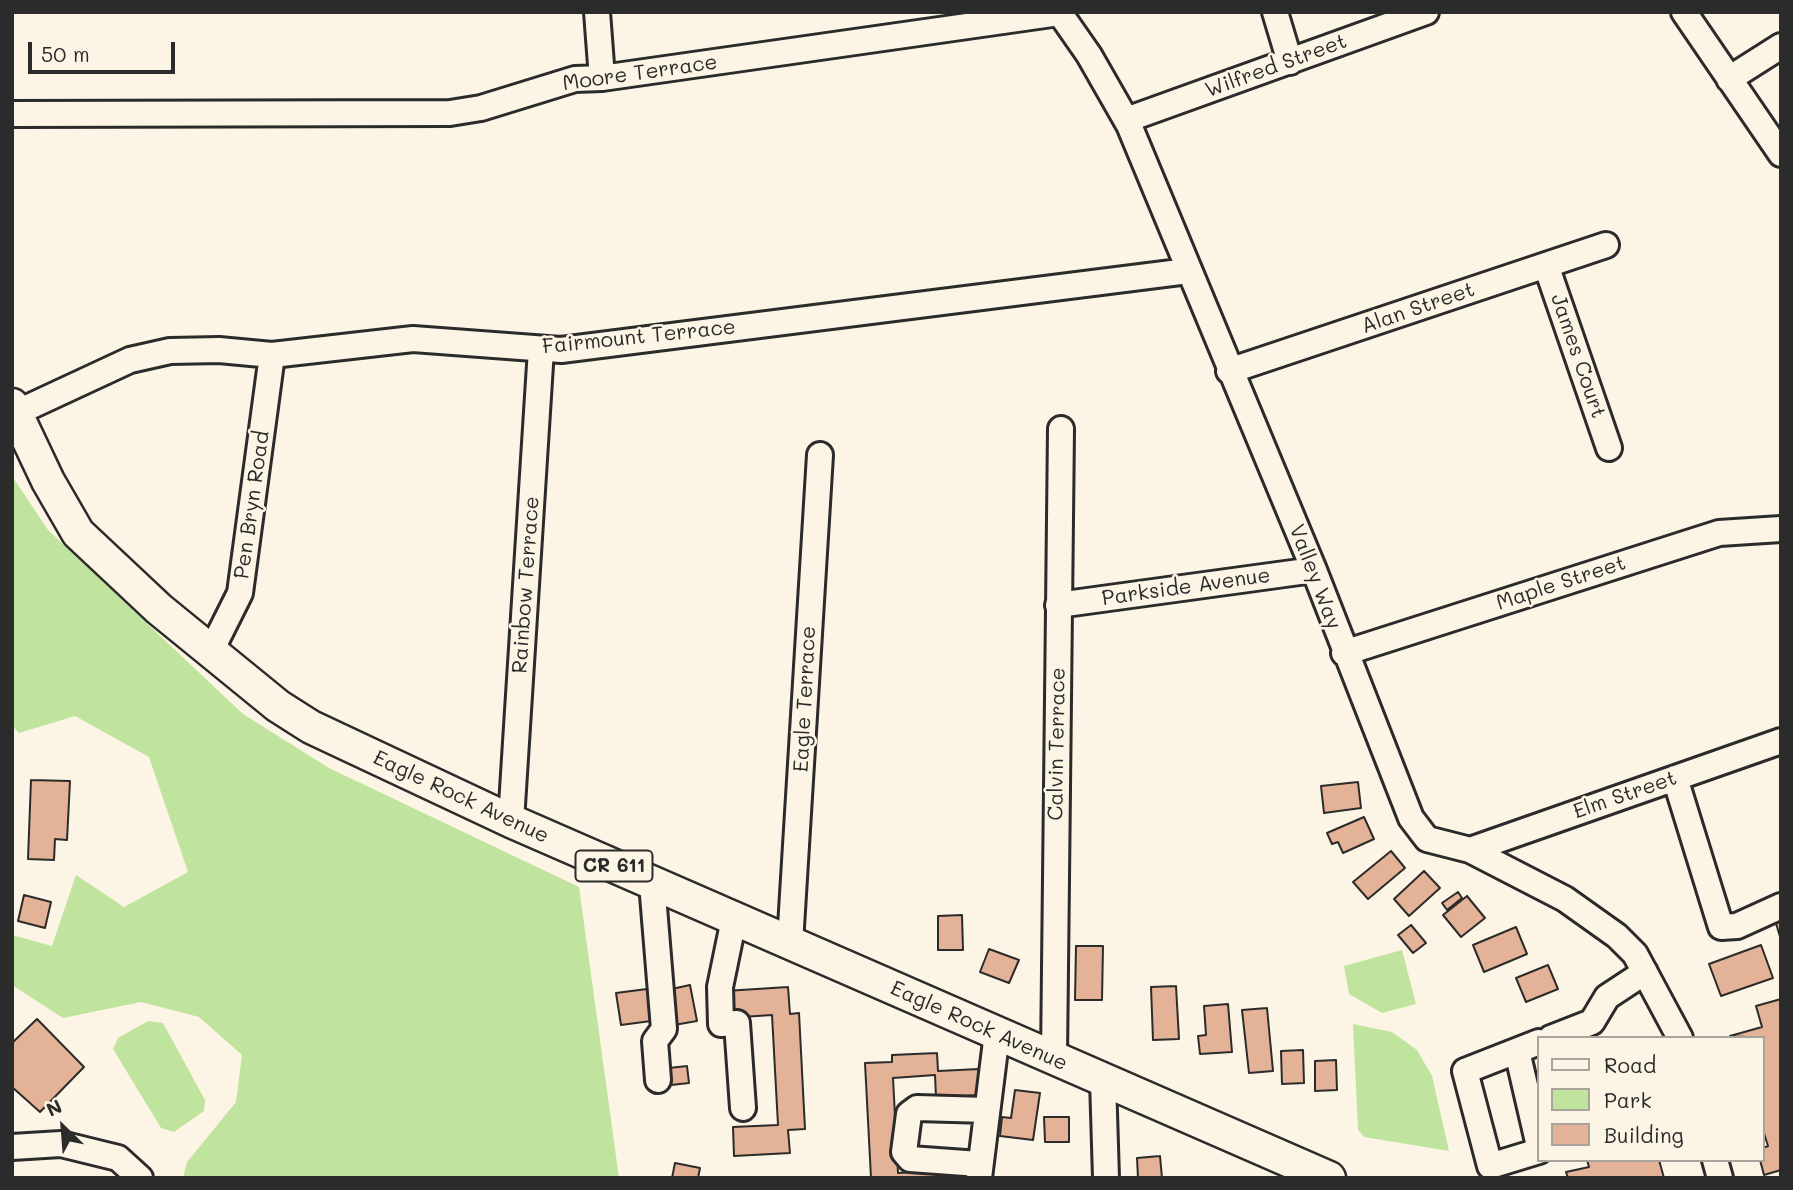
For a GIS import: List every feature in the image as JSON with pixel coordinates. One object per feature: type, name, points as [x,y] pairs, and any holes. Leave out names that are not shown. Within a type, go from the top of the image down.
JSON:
[{"type":"main road","name":"Eagle Rock Avenue","points":[[14,409],[48,481],[78,533],[159,609],[212,649],[278,706],[311,727],[511,821],[1329,1178]]},
{"type":"street","points":[[597,12],[601,78]]},
{"type":"street","points":[[1275,12],[1290,62]]},
{"type":"street","name":"Wilfred Street","points":[[1126,120],[1426,12]]},
{"type":"street","points":[[1684,12],[1781,154]]},
{"type":"street","name":"Moore Terrace","points":[[12,114],[450,113],[481,108],[575,79],[601,78],[1059,13]]},
{"type":"street","name":"Valley Way","points":[[1059,13],[1089,55],[1126,120],[1314,570],[1344,653],[1411,818],[1427,839],[1470,850],[1586,912],[1626,945],[1645,972],[1679,1036]]},
{"type":"street","points":[[1729,79],[1781,46]]},
{"type":"street","name":"Alan Street","points":[[1229,371],[1606,245]]},
{"type":"street","name":"James Court","points":[[1546,265],[1609,448]]},
{"type":"street","name":"Fairmount Terrace","points":[[14,409],[130,360],[170,351],[207,350],[272,355],[413,340],[561,350],[1188,271]]},
{"type":"street","name":"Rainbow Terrace","points":[[511,821],[541,349]]},
{"type":"street","name":"Pen Bryn Road","points":[[212,649],[240,593],[272,355]]},
{"type":"street","name":"Calvin Terrace","points":[[1054,1058],[1061,429]]},
{"type":"street","name":"Eagle Terrace","points":[[790,943],[820,455]]},
{"type":"street","name":"Maple Street","points":[[1344,653],[1719,533],[1781,529]]},
{"type":"street","name":"Parkside Avenue","points":[[1058,605],[1314,570]]},
{"type":"street","name":"Elm Street","points":[[1470,850],[1781,742]]},
{"type":"street","points":[[1675,778],[1721,927],[1737,926],[1781,906]]},
{"type":"street","points":[[652,883],[664,1029],[655,1041],[658,1080]]},
{"type":"street","points":[[734,919],[720,987],[721,1024],[737,1023],[743,1108]]},
{"type":"street","points":[[1556,1036],[1592,1022],[1607,996],[1645,972]]},
{"type":"street","points":[[987,1110],[917,1108],[909,1114],[904,1152],[909,1158],[979,1171],[987,1110],[997,1033]]},
{"type":"street","points":[[1538,1140],[1528,1046],[1465,1070],[1490,1166],[1538,1149]]},
{"type":"street","points":[[1103,1080],[1106,1178]]},
{"type":"street","points":[[12,1147],[61,1144],[118,1158],[140,1178]]},
{"type":"green space","points":[[12,476],[48,530],[243,714],[329,768],[579,887],[619,1178],[183,1178],[187,1162],[236,1102],[242,1055],[199,1017],[141,1002],[63,1018],[12,985],[12,935],[52,946],[76,875],[124,907],[188,872],[149,757],[75,716],[19,733],[12,725]]},
{"type":"green space","points":[[1402,950],[1416,1004],[1382,1013],[1349,994],[1344,966]]},
{"type":"green space","points":[[148,1021],[163,1023],[205,1100],[204,1111],[174,1132],[161,1128],[113,1049],[118,1038]]},
{"type":"green space","points":[[1353,1024],[1392,1032],[1417,1050],[1432,1076],[1449,1151],[1364,1137],[1358,1130]]},
{"type":"building","points":[[31,780],[70,781],[67,840],[55,839],[54,860],[28,859]]},
{"type":"building","points":[[1358,782],[1361,808],[1324,813],[1321,786]]},
{"type":"building","points":[[1364,817],[1374,839],[1343,853],[1338,842],[1332,844],[1327,833]]},
{"type":"building","points":[[1391,851],[1405,868],[1368,899],[1353,882]]},
{"type":"building","points":[[1424,871],[1440,888],[1409,916],[1394,899]]},
{"type":"building","points":[[1458,892],[1462,898],[1447,910],[1442,903]]},
{"type":"building","points":[[24,895],[51,902],[45,928],[18,921]]},
{"type":"building","points":[[1467,896],[1485,918],[1461,937],[1443,915]]},
{"type":"building","points":[[962,915],[963,950],[938,950],[938,916]]},
{"type":"building","points":[[1781,919],[1781,940],[1775,920]]},
{"type":"building","points":[[1411,925],[1426,943],[1413,953],[1398,935]]},
{"type":"building","points":[[1516,927],[1527,954],[1484,972],[1473,945]]},
{"type":"building","points":[[1761,945],[1773,978],[1721,996],[1709,964]]},
{"type":"building","points":[[1076,946],[1103,946],[1102,1000],[1075,1000]]},
{"type":"building","points":[[989,949],[1019,960],[1009,983],[980,972]]},
{"type":"building","points":[[1548,965],[1558,989],[1526,1002],[1516,978]]},
{"type":"building","points":[[690,985],[697,1021],[674,1025],[667,990]]},
{"type":"building","points":[[1176,986],[1179,1039],[1153,1040],[1151,987]]},
{"type":"building","points":[[788,987],[790,1014],[799,1013],[805,1129],[788,1130],[790,1153],[734,1156],[733,1127],[778,1125],[772,1015],[727,1018],[725,991]]},
{"type":"building","points":[[647,989],[651,1021],[621,1025],[616,993]]},
{"type":"building","points":[[1781,999],[1781,1170],[1764,1175],[1761,1162],[1765,1162],[1765,1147],[1768,1146],[1765,1136],[1765,1036],[1730,1036],[1762,1027],[1756,1006]]},
{"type":"building","points":[[1228,1004],[1232,1052],[1200,1054],[1198,1036],[1206,1035],[1204,1006]]},
{"type":"building","points":[[1267,1008],[1273,1071],[1249,1073],[1242,1010]]},
{"type":"building","points":[[37,1019],[84,1067],[40,1112],[12,1087],[12,1043]]},
{"type":"building","points":[[1303,1050],[1304,1083],[1282,1084],[1281,1051]]},
{"type":"building","points":[[937,1053],[938,1071],[979,1069],[981,1095],[936,1098],[935,1075],[893,1078],[898,1173],[956,1170],[957,1178],[871,1178],[865,1063],[892,1062],[892,1055]]},
{"type":"building","points":[[1336,1060],[1337,1090],[1315,1091],[1315,1061]]},
{"type":"building","points":[[687,1066],[689,1083],[671,1085],[669,1068]]},
{"type":"building","points":[[1015,1090],[1040,1093],[1033,1140],[1000,1136],[1002,1117],[1011,1118]]},
{"type":"building","points":[[1044,1117],[1069,1117],[1069,1142],[1045,1142]]},
{"type":"building","points":[[1160,1156],[1162,1178],[1138,1178],[1137,1158]]},
{"type":"building","points":[[1588,1162],[1660,1162],[1664,1178],[1568,1178],[1566,1172],[1589,1167]]},
{"type":"building","points":[[675,1163],[700,1168],[698,1178],[672,1178]]}]
